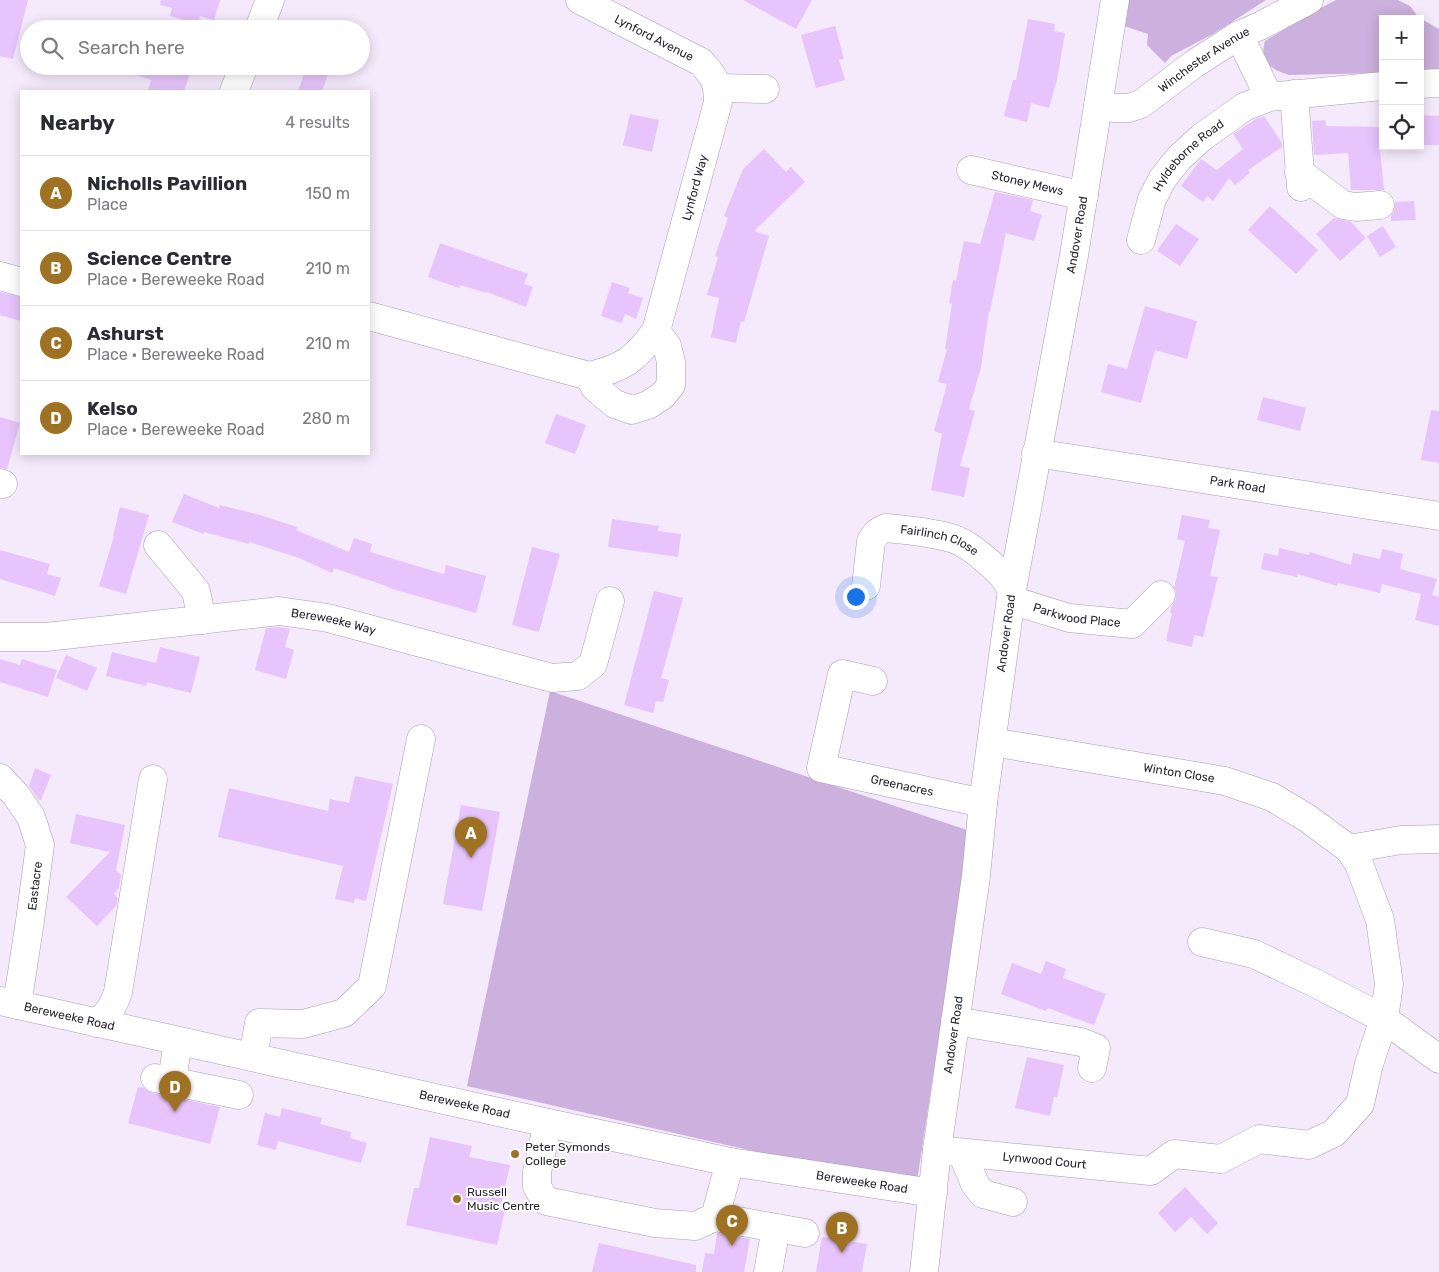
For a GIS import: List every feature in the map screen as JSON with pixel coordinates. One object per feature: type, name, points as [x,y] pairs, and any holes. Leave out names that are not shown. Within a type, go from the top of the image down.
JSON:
[{"type":"street","points":[[262,20],[270,0]]},
{"type":"street","name":"Lynford Avenue","points":[[580,0],[701,62],[710,71],[718,88]]},
{"type":"street","name":"Andover Road","points":[[924,1272],[933,1194],[949,1152],[955,1021],[976,876],[983,803],[1011,595],[1084,196],[1115,0]]},
{"type":"street","name":"Winchester Avenue","points":[[1098,106],[1129,108],[1141,104],[1194,64],[1239,35],[1309,0]]},
{"type":"street","points":[[1239,35],[1281,96],[1300,180],[1343,205],[1356,207],[1380,205]]},
{"type":"street","points":[[234,90],[240,75]]},
{"type":"street","points":[[1424,84],[1439,84]]},
{"type":"street","name":"Hyldeborne Road","points":[[1141,240],[1152,200],[1163,178],[1179,158],[1202,137],[1244,107],[1281,96],[1379,86]]},
{"type":"street","points":[[718,88],[765,89]]},
{"type":"street","name":"Lynford Way","points":[[588,376],[606,372],[625,364],[644,347],[656,331],[718,102],[718,88]]},
{"type":"street","name":"Stoney Mews","points":[[971,170],[1084,196]]},
{"type":"street","points":[[0,276],[20,282]]},
{"type":"street","points":[[370,316],[588,376],[595,387],[615,404],[632,410],[648,406],[662,396],[671,385],[671,362],[667,346],[656,331]]},
{"type":"street","name":"Park Road","points":[[1036,453],[1439,516]]},
{"type":"street","name":"Fairlinch Close","points":[[866,586],[871,541],[879,530],[886,528],[929,533],[961,542],[1002,575],[1011,595]]},
{"type":"street","points":[[158,545],[196,591],[202,620]]},
{"type":"street","name":"Parkwood Place","points":[[1011,595],[1069,618],[1132,624],[1161,595]]},
{"type":"street","name":"Bereweeke Way","points":[[0,637],[46,637],[280,611],[328,618],[552,678],[578,676],[593,664],[610,601]]},
{"type":"street","name":"Greenacres","points":[[873,681],[842,674],[821,768],[983,803]]},
{"type":"street","points":[[253,1058],[259,1023],[303,1024],[344,1013],[372,986],[421,739]]},
{"type":"street","name":"Winton Close","points":[[992,742],[1225,781],[1272,798],[1307,818],[1349,849],[1359,864],[1380,920],[1388,984],[1384,1019],[1360,1104],[1334,1132],[1309,1145],[1260,1139],[1221,1160],[1174,1154],[1151,1171]]},
{"type":"street","name":"Eastacre","points":[[0,778],[16,795],[31,818],[40,845],[30,921],[8,1003]]},
{"type":"street","points":[[97,1022],[112,1009],[118,992],[153,779]]},
{"type":"street","points":[[1349,849],[1401,840],[1439,839]]},
{"type":"street","points":[[1202,942],[1254,954],[1384,1019],[1435,1049]]},
{"type":"street","name":"Bereweeke Road","points":[[8,1003],[730,1162],[933,1194]]},
{"type":"street","points":[[955,1021],[1081,1042],[1096,1048],[1092,1068]]},
{"type":"street","points":[[178,1041],[164,1079],[227,1092],[221,1050]]},
{"type":"street","points":[[548,1123],[537,1172],[537,1187],[546,1201],[655,1223],[695,1226],[715,1217],[805,1233]]},
{"type":"street","points":[[949,1152],[983,1194],[1013,1202]]},
{"type":"street","name":"Lynwood Court","points":[[949,1152],[1151,1171]]},
{"type":"street","points":[[715,1217],[730,1162]]},
{"type":"street","points":[[768,1272],[776,1228]]},
{"type":"shaded area","points":[[1125,0],[1266,0],[1213,34],[1171,56],[1165,63],[1147,45],[1148,34],[1121,25]]},
{"type":"shaded area","points":[[1336,0],[1398,0],[1410,6],[1417,15],[1379,15],[1379,73],[1289,75],[1271,67],[1265,59],[1265,41]]},
{"type":"shaded area","points":[[1424,20],[1439,29],[1439,75],[1424,74]]},
{"type":"shaded area","name":"Peter Symonds College","points":[[550,691],[970,831],[916,1188],[467,1086]]},
{"type":"building","points":[[0,0],[28,0],[23,20],[20,20],[20,31],[13,59],[0,56]]},
{"type":"building","points":[[161,0],[220,0],[214,20],[200,16],[199,20],[184,20],[170,16],[172,8],[160,5]]},
{"type":"building","points":[[743,0],[812,0],[796,29]]},
{"type":"building","points":[[1028,19],[1055,24],[1054,31],[1065,33],[1057,80],[1049,108],[1031,103],[1027,122],[1004,116],[1013,80],[1016,80]]},
{"type":"building","points":[[835,26],[844,59],[839,60],[845,80],[816,88],[801,35]]},
{"type":"building","points":[[136,75],[190,75],[184,90],[148,90],[151,80]]},
{"type":"building","points":[[304,75],[328,75],[322,90],[298,90]]},
{"type":"building","points":[[630,114],[659,120],[652,152],[623,145]]},
{"type":"building","points":[[1424,115],[1439,116],[1439,145],[1424,145]]},
{"type":"building","points":[[1264,116],[1282,143],[1282,147],[1248,170],[1250,173],[1235,185],[1229,178],[1213,201],[1207,196],[1203,202],[1181,186],[1201,159],[1217,170],[1243,149],[1233,134]]},
{"type":"building","points":[[1325,120],[1326,126],[1379,127],[1379,150],[1384,190],[1351,190],[1348,153],[1314,155],[1312,121]]},
{"type":"building","points":[[764,149],[786,172],[791,167],[805,182],[754,231],[769,236],[744,322],[741,321],[736,343],[711,337],[719,298],[707,295],[718,257],[715,256],[728,218],[724,216],[743,169]]},
{"type":"building","points":[[995,192],[1033,200],[1030,211],[1042,215],[1034,241],[1006,233],[989,311],[981,367],[969,409],[975,411],[960,466],[970,468],[964,497],[931,490],[942,434],[934,431],[947,384],[938,382],[947,349],[945,349],[952,304],[949,303],[953,280],[956,281],[964,241],[980,244]]},
{"type":"building","points":[[1414,201],[1416,220],[1391,221],[1395,202]]},
{"type":"building","points":[[1270,206],[1318,250],[1296,274],[1248,230]]},
{"type":"building","points":[[1334,218],[1351,222],[1366,238],[1340,261],[1316,234]]},
{"type":"building","points":[[1176,224],[1199,239],[1180,266],[1157,251]]},
{"type":"building","points":[[1383,226],[1396,247],[1380,257],[1367,236]]},
{"type":"building","points":[[440,243],[528,274],[524,284],[533,287],[526,307],[487,292],[460,285],[459,288],[428,277]]},
{"type":"building","points":[[612,282],[630,288],[628,293],[643,298],[636,319],[625,314],[622,323],[601,316]]},
{"type":"building","points":[[0,292],[20,297],[20,321],[0,315]]},
{"type":"building","points":[[1145,306],[1197,321],[1187,359],[1155,350],[1141,403],[1101,392],[1108,364],[1127,369]]},
{"type":"building","points":[[1263,397],[1306,408],[1300,431],[1257,420]]},
{"type":"building","points":[[1431,410],[1439,411],[1439,463],[1421,460]]},
{"type":"building","points":[[556,414],[586,425],[575,454],[545,443]]},
{"type":"building","points":[[0,417],[20,423],[7,469],[0,468]]},
{"type":"building","points":[[184,494],[219,508],[220,505],[297,527],[296,530],[349,552],[354,538],[372,544],[370,552],[444,574],[446,565],[486,576],[476,613],[389,588],[334,568],[332,573],[299,558],[249,542],[249,544],[204,532],[204,534],[172,522]]},
{"type":"building","points":[[120,507],[149,515],[126,594],[99,586],[114,536]]},
{"type":"building","points":[[1182,515],[1210,520],[1208,528],[1220,530],[1210,576],[1218,577],[1203,637],[1194,635],[1192,647],[1166,641],[1172,613],[1170,612],[1176,599],[1174,588],[1185,541],[1177,539]]},
{"type":"building","points":[[612,519],[659,526],[658,531],[681,534],[678,557],[608,547]]},
{"type":"building","points":[[532,547],[560,554],[539,632],[512,625]]},
{"type":"building","points":[[1279,548],[1309,555],[1310,552],[1351,565],[1353,553],[1380,559],[1382,549],[1403,554],[1400,569],[1437,579],[1432,595],[1439,597],[1439,626],[1415,620],[1421,594],[1382,584],[1380,593],[1338,583],[1337,586],[1298,574],[1297,577],[1261,569],[1264,553],[1278,556]]},
{"type":"building","points":[[0,550],[50,564],[47,574],[61,578],[55,596],[0,579]]},
{"type":"building","points":[[654,591],[683,598],[661,678],[669,680],[663,702],[656,701],[653,713],[624,705]]},
{"type":"building","points":[[279,627],[290,629],[285,647],[294,650],[286,679],[255,670],[266,628]]},
{"type":"building","points":[[160,647],[200,657],[191,693],[147,682],[146,686],[106,676],[112,652],[156,663]]},
{"type":"building","points":[[66,655],[97,668],[87,691],[56,678]]},
{"type":"building","points":[[0,659],[20,665],[22,659],[57,670],[48,697],[0,682]]},
{"type":"building","points":[[35,768],[51,775],[41,800],[38,799],[29,786]]},
{"type":"building","points":[[355,776],[393,784],[366,901],[355,898],[354,903],[335,899],[343,866],[218,837],[229,788],[328,811],[330,799],[349,803]]},
{"type":"building","points":[[461,805],[500,812],[482,911],[443,904]]},
{"type":"building","points":[[76,814],[125,825],[116,870],[121,875],[119,888],[114,894],[118,898],[116,906],[97,926],[66,897],[110,852],[70,843]]},
{"type":"building","points":[[1046,961],[1066,969],[1063,978],[1106,994],[1094,1025],[1048,1008],[1046,1011],[1001,994],[1012,963],[1041,974]]},
{"type":"building","points":[[1027,1057],[1064,1065],[1057,1097],[1054,1097],[1050,1116],[1015,1108]]},
{"type":"building","points":[[138,1087],[152,1093],[220,1107],[210,1144],[128,1123]]},
{"type":"building","points":[[282,1108],[322,1118],[320,1124],[351,1132],[350,1138],[367,1143],[361,1163],[278,1141],[276,1150],[257,1145],[265,1113],[280,1117]]},
{"type":"building","name":"Russell Music Centre","points":[[430,1137],[472,1146],[469,1157],[510,1165],[500,1209],[505,1210],[497,1245],[406,1225],[414,1188],[419,1188]]},
{"type":"building","points":[[1185,1187],[1218,1223],[1207,1234],[1191,1217],[1175,1232],[1158,1213]]},
{"type":"building","points":[[717,1233],[750,1239],[744,1272],[702,1272],[705,1253],[714,1254]]},
{"type":"building","points":[[822,1237],[867,1244],[862,1272],[816,1272]]},
{"type":"building","points":[[599,1243],[696,1265],[696,1272],[592,1272]]},
{"type":"place","name":"Nicholls Pavillion","points":[[471,858]]},
{"type":"place","name":"Kelso","points":[[175,1112]]},
{"type":"place","name":"Peter Symonds College","points":[[515,1154]]},
{"type":"place","name":"Russell Music Centre","points":[[457,1199]]},
{"type":"place","name":"Ashurst","points":[[732,1246]]},
{"type":"place","name":"Science Centre","points":[[842,1253]]}]
